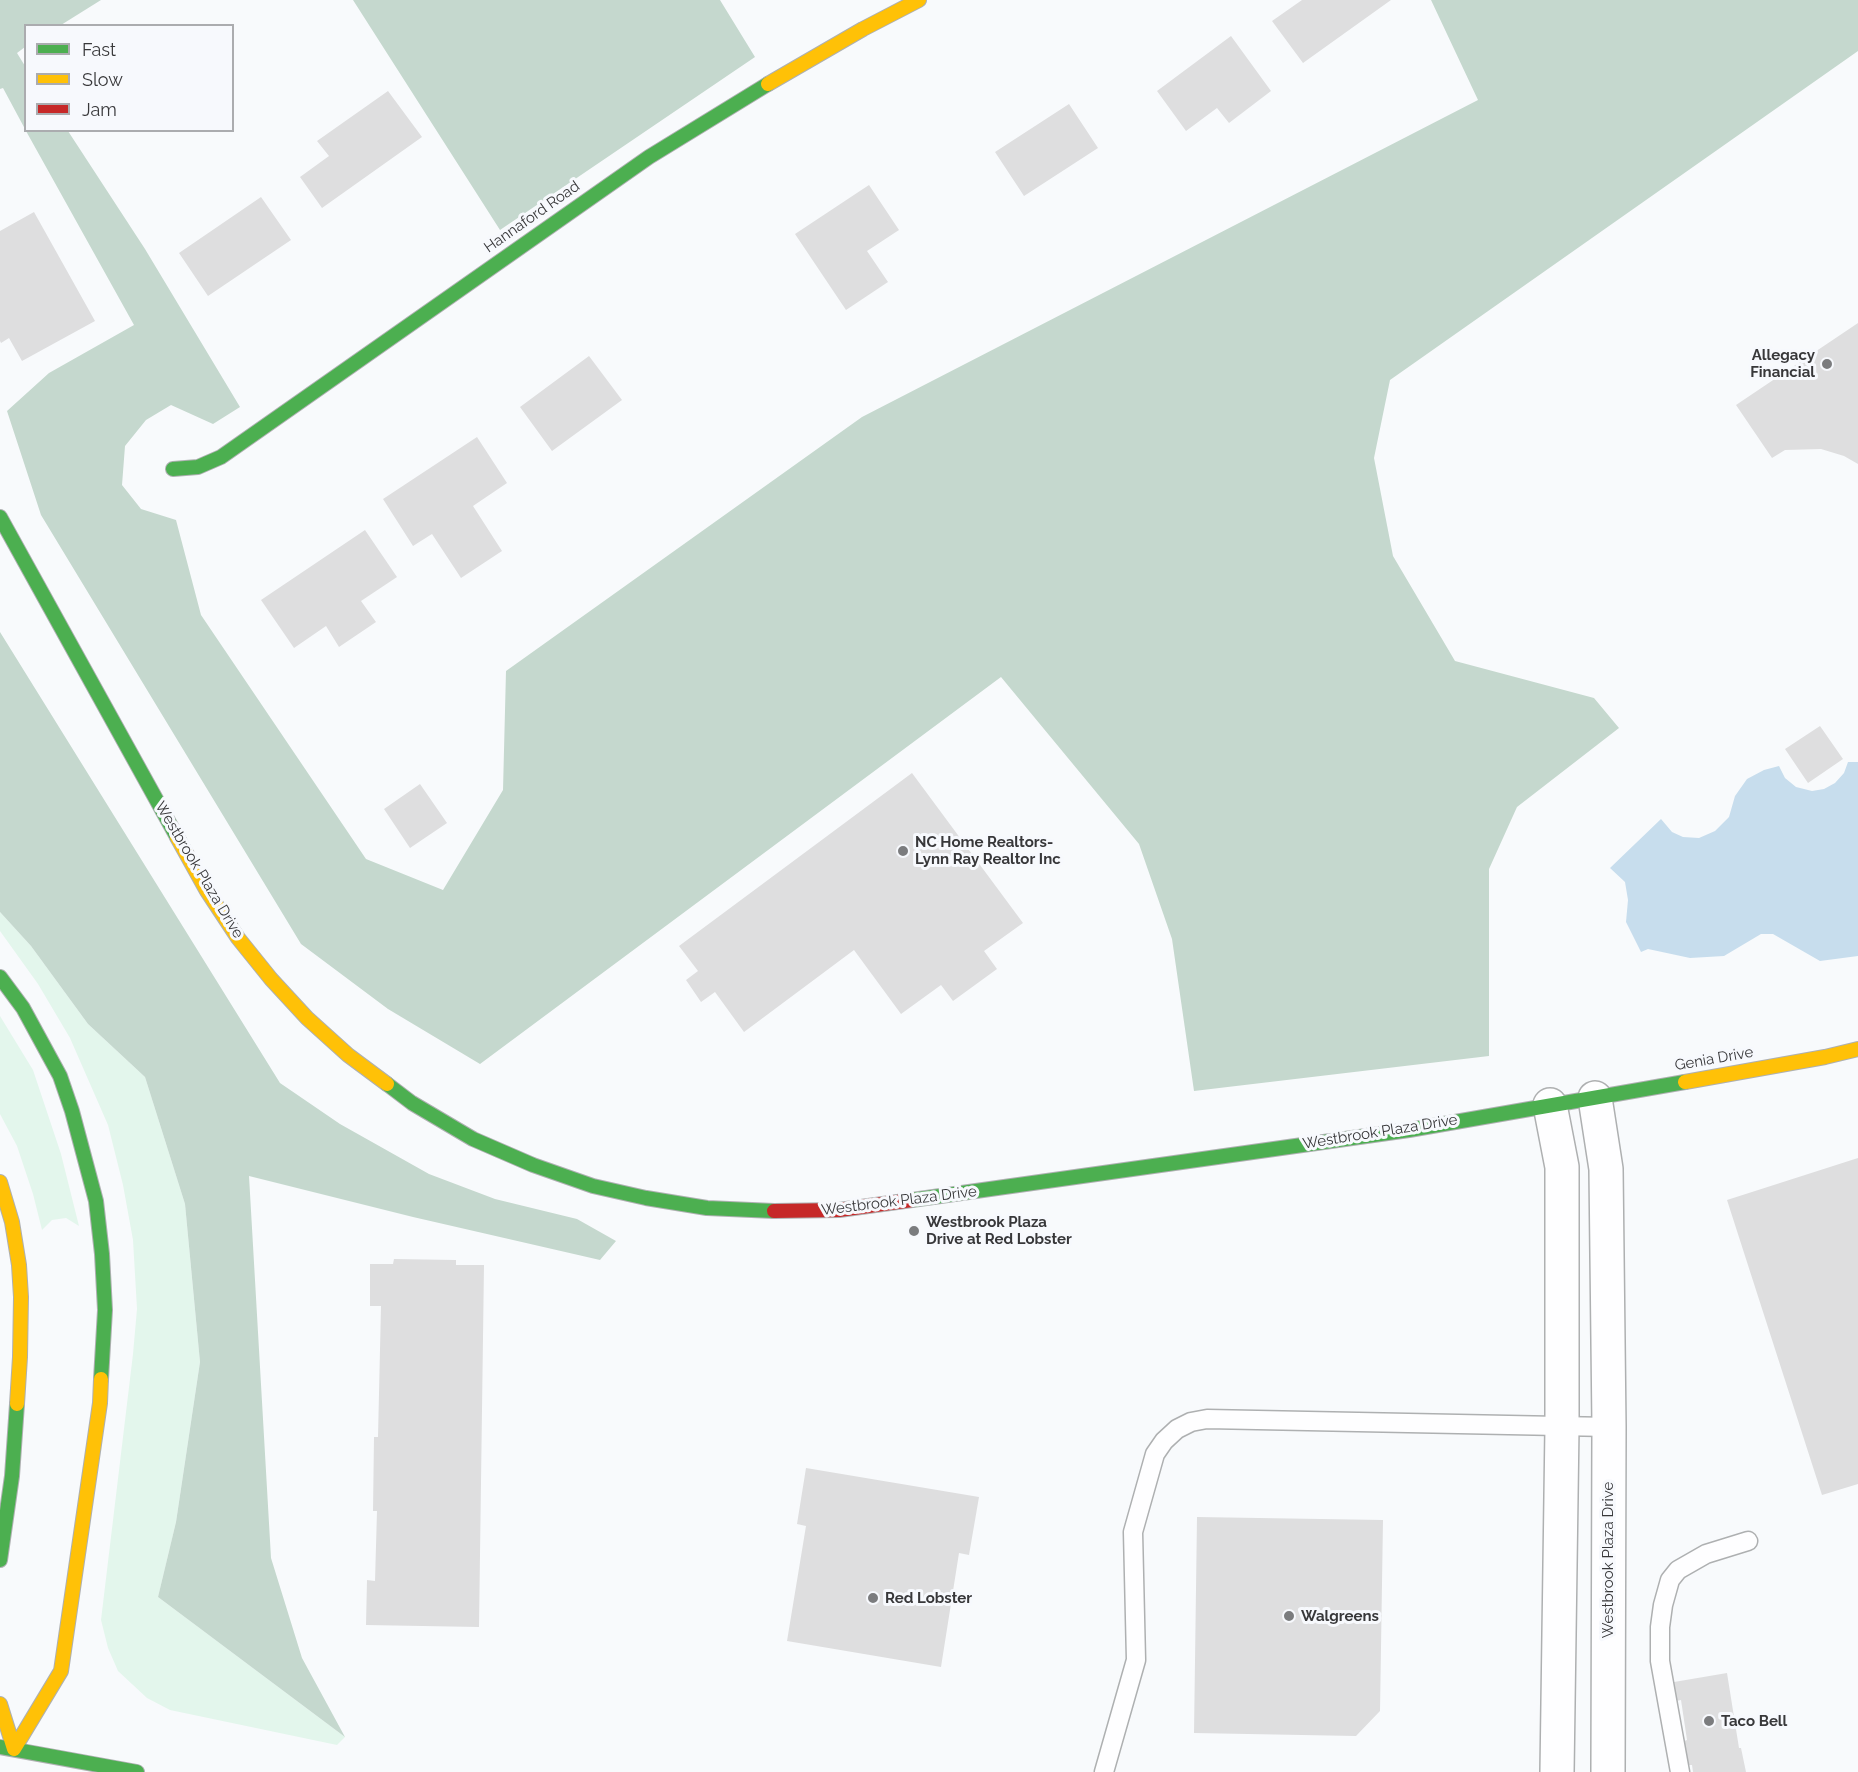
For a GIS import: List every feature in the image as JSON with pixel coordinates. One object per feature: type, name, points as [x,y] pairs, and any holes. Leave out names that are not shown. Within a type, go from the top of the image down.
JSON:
[{"type":"main road","name":"Hannaford Road","points":[[172,469],[198,467],[221,457],[649,157],[719,113],[863,29],[919,0]]},
{"type":"main road","name":"Westbrook Plaza Drive","points":[[0,517],[207,891],[251,954],[307,1018],[348,1055],[402,1096],[473,1139],[533,1165],[617,1192],[707,1208],[785,1212],[839,1210],[1410,1130],[1574,1101]]},
{"type":"main road","points":[[0,977],[23,1008],[42,1041],[60,1076],[72,1111],[96,1201],[105,1310],[100,1403],[61,1671],[14,1749]]},
{"type":"main road","name":"Genia Drive","points":[[1574,1101],[1858,1049]]},
{"type":"main road","points":[[0,1182],[12,1222],[19,1265],[21,1297],[20,1357],[12,1476],[0,1560]]},
{"type":"main road","points":[[0,1704],[14,1749]]},
{"type":"main road","points":[[0,1747],[137,1772]]},
{"type":"street","points":[[1557,1772],[1562,1427],[1562,1167],[1574,1101]]},
{"type":"street","name":"Westbrook Plaza Drive","points":[[1574,1101],[1606,1169],[1609,1427],[1608,1772]]},
{"type":"lane","points":[[1104,1772],[1136,1660],[1133,1532],[1155,1454],[1164,1441],[1177,1429],[1191,1422],[1207,1419],[1609,1427]]},
{"type":"lane","points":[[1680,1772],[1660,1661],[1660,1627],[1670,1580],[1678,1570],[1706,1554],[1748,1541]]},
{"type":"green space","points":[[0,0],[101,0],[63,24],[24,24],[24,48],[17,53],[24,64],[24,127],[3,88],[0,89]]},
{"type":"green space","points":[[353,0],[720,0],[755,57],[500,230]]},
{"type":"green space","points":[[1431,0],[1858,0],[1858,51],[1390,380],[1374,458],[1393,556],[1455,661],[1594,698],[1619,728],[1517,807],[1489,869],[1489,1056],[1194,1091],[1172,939],[1139,844],[1001,677],[480,1064],[388,1009],[301,944],[41,515],[7,411],[49,373],[134,325],[27,132],[69,132],[145,249],[240,407],[213,424],[171,405],[146,420],[125,446],[122,485],[141,509],[176,520],[201,615],[366,859],[443,890],[503,790],[506,671],[862,417],[1478,100]]},
{"type":"green space","points":[[0,632],[280,1083],[340,1124],[429,1174],[495,1199],[577,1219],[616,1241],[600,1260],[249,1176],[271,1558],[302,1658],[345,1737],[158,1597],[176,1522],[200,1362],[185,1204],[145,1077],[88,1024],[31,946],[0,912]]},
{"type":"green space","points":[[0,912],[31,946],[88,1024],[145,1077],[185,1204],[200,1362],[176,1522],[158,1597],[345,1737],[337,1745],[170,1710],[147,1698],[118,1671],[108,1648],[101,1620],[137,1309],[133,1240],[123,1185],[108,1125],[70,1038],[38,984],[0,931]]},
{"type":"green space","points":[[0,1016],[33,1070],[61,1154],[79,1226],[66,1218],[52,1220],[42,1230],[17,1146],[0,1114]]},
{"type":"water","points":[[1848,762],[1858,762],[1858,956],[1820,961],[1773,934],[1761,934],[1724,956],[1690,958],[1648,949],[1641,952],[1626,922],[1628,900],[1625,882],[1610,868],[1661,819],[1672,832],[1683,837],[1699,838],[1715,831],[1729,817],[1735,796],[1747,779],[1764,770],[1779,766],[1785,778],[1796,787],[1812,791],[1824,789],[1835,783],[1844,773]]},
{"type":"building","points":[[1302,0],[1391,0],[1303,63],[1272,21]]},
{"type":"building","points":[[1231,36],[1271,91],[1229,123],[1217,108],[1186,131],[1157,91]]},
{"type":"building","points":[[388,91],[422,137],[322,208],[300,177],[329,156],[317,141]]},
{"type":"building","points":[[1069,104],[1098,148],[1024,196],[995,152]]},
{"type":"building","points":[[869,185],[899,230],[867,251],[888,282],[846,310],[795,234]]},
{"type":"building","points":[[261,197],[291,240],[208,296],[179,253]]},
{"type":"building","points":[[34,212],[95,321],[22,361],[9,338],[1,343],[0,341],[0,231]]},
{"type":"building","name":"Allegacy Financial","points":[[1858,323],[1858,464],[1844,456],[1821,449],[1785,450],[1772,458],[1736,405]]},
{"type":"building","points":[[589,356],[622,400],[552,451],[520,407]]},
{"type":"building","points":[[477,437],[507,483],[473,506],[502,551],[461,578],[432,534],[413,546],[383,499]]},
{"type":"building","points":[[365,530],[397,577],[361,601],[376,622],[339,647],[326,626],[294,648],[261,600]]},
{"type":"building","points":[[1820,726],[1843,759],[1808,783],[1785,749]]},
{"type":"building","points":[[912,773],[1023,923],[984,951],[997,969],[953,1001],[941,985],[901,1014],[854,950],[744,1032],[715,992],[701,1002],[686,980],[698,971],[679,946]]},
{"type":"building","points":[[420,784],[447,823],[410,848],[384,809]]},
{"type":"building","points":[[1858,1158],[1858,1484],[1822,1495],[1727,1200]]},
{"type":"building","points":[[394,1259],[456,1260],[456,1265],[484,1265],[479,1627],[366,1625],[367,1580],[375,1581],[377,1511],[373,1511],[374,1437],[378,1437],[381,1306],[370,1306],[370,1264],[393,1264]]},
{"type":"building","name":"Red Lobster","points":[[806,1468],[979,1497],[969,1555],[959,1553],[941,1667],[787,1641],[806,1526],[797,1524]]},
{"type":"building","name":"Walgreens","points":[[1197,1517],[1383,1520],[1380,1711],[1356,1736],[1194,1733]]},
{"type":"building","name":"Taco Bell","points":[[1727,1673],[1739,1748],[1741,1748],[1746,1772],[1693,1772],[1692,1765],[1688,1765],[1681,1700],[1676,1701],[1674,1682]]},
{"type":"traffic: fast","points":[[173,469],[198,467],[221,457],[649,157],[768,84]]},
{"type":"traffic: fast","points":[[0,517],[177,837]]},
{"type":"traffic: fast","points":[[0,977],[23,1008],[60,1076],[72,1111],[96,1201],[105,1310],[101,1379]]},
{"type":"traffic: fast","points":[[912,1200],[1409,1130],[1685,1082]]},
{"type":"traffic: fast","points":[[387,1084],[412,1103],[473,1139],[533,1165],[593,1186],[707,1208],[774,1211]]},
{"type":"traffic: fast","points":[[0,1560],[12,1476],[17,1404]]},
{"type":"traffic: fast","points":[[0,1747],[137,1772]]},
{"type":"traffic: slow","points":[[768,84],[863,29],[919,0]]},
{"type":"traffic: slow","points":[[177,837],[207,891],[238,938],[271,979],[307,1018],[348,1055],[387,1084]]},
{"type":"traffic: slow","points":[[1685,1082],[1858,1049]]},
{"type":"traffic: slow","points":[[0,1182],[12,1222],[19,1265],[21,1297],[17,1404]]},
{"type":"traffic: slow","points":[[14,1749],[61,1671],[100,1403],[101,1379]]},
{"type":"traffic: slow","points":[[0,1704],[14,1749]]},
{"type":"traffic: jam","points":[[774,1211],[839,1210],[912,1200]]},
{"type":"place","name":"Allegacy Financial","points":[[1827,364]]},
{"type":"place","name":"NC Home Realtors- Lynn Ray Realtor Inc","points":[[903,851]]},
{"type":"place","name":"Westbrook Plaza Drive at Red Lobster","points":[[914,1231]]},
{"type":"place","name":"Red Lobster","points":[[873,1598]]},
{"type":"place","name":"Walgreens","points":[[1289,1616]]},
{"type":"place","name":"Taco Bell","points":[[1709,1721]]}]
